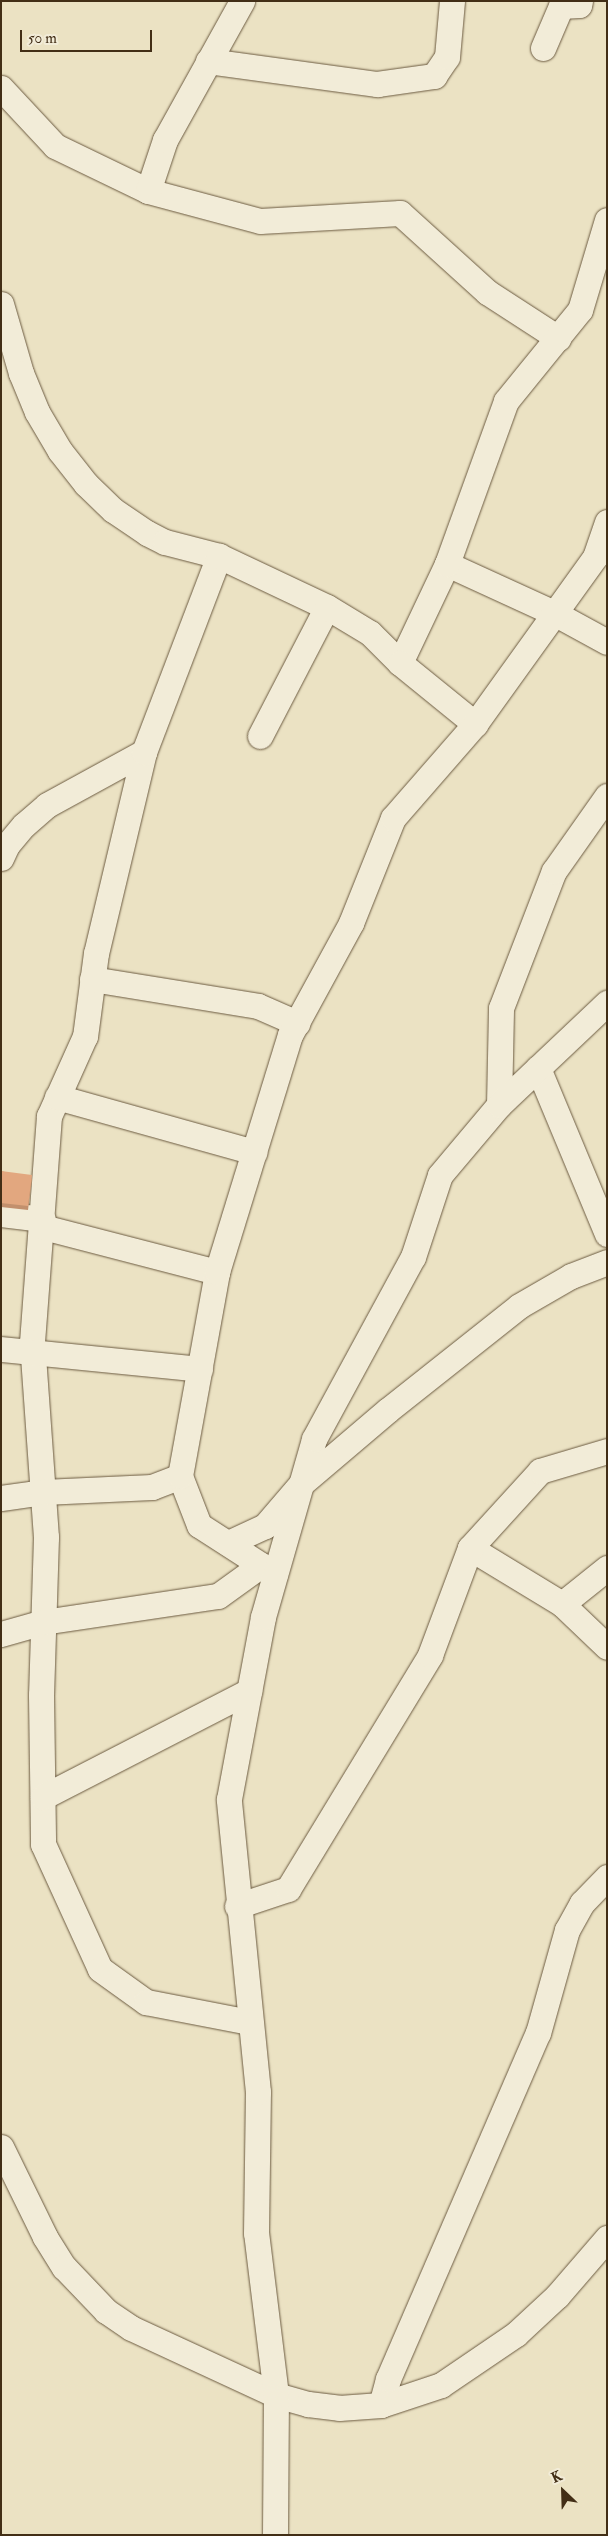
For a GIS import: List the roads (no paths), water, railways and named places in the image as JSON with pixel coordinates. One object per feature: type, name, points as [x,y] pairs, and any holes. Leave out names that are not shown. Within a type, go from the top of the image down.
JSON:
[{"type":"street","points":[[148,191],[165,140],[242,1]]},
{"type":"street","points":[[208,61],[377,84],[434,76],[447,57],[452,1]]},
{"type":"street","points":[[543,48],[562,6],[579,5],[580,1]]},
{"type":"street","points":[[1,88],[55,146],[148,191],[260,221],[400,213],[487,292],[558,338]]},
{"type":"street","points":[[400,663],[447,564],[506,401],[580,310],[607,220]]},
{"type":"street","points":[[1,304],[21,373],[37,412],[60,451],[86,484],[113,510],[147,533],[165,542],[219,556],[327,607],[370,633],[400,663],[475,724]]},
{"type":"street","points":[[268,1569],[199,1525],[180,1476],[217,1272],[290,1035],[351,923],[393,818],[475,724],[595,557],[607,522]]},
{"type":"street","points":[[219,556],[144,752],[122,852],[96,954],[85,1036],[48,1116],[43,1223],[33,1352],[46,1537],[43,1622],[42,1797],[43,1844],[100,1969],[146,2002],[250,2022]]},
{"type":"street","points":[[447,564],[554,613],[607,642]]},
{"type":"street","points":[[260,736],[327,607]]},
{"type":"street","points":[[1,858],[7,845],[24,825],[47,805],[144,752]]},
{"type":"street","points":[[499,1105],[501,1008],[554,871],[607,796]]},
{"type":"street","points":[[92,979],[258,1006],[296,1023]]},
{"type":"street","points":[[275,2535],[276,2395],[256,2233],[258,2092],[237,1906],[228,1799],[263,1616],[268,1569],[301,1484],[314,1439],[413,1257],[440,1175],[499,1105],[607,1003]]},
{"type":"street","points":[[538,1068],[607,1234]]},
{"type":"street","points":[[58,1097],[254,1152]]},
{"type":"street","points":[[1,1214],[43,1223],[217,1272]]},
{"type":"street","points":[[228,1543],[265,1526],[301,1484],[519,1306],[571,1276],[607,1262]]},
{"type":"street","points":[[1,1349],[200,1369]]},
{"type":"street","points":[[237,1906],[288,1889],[430,1655],[470,1548],[540,1471],[607,1451]]},
{"type":"street","points":[[1,1498],[43,1492],[152,1487],[180,1476]]},
{"type":"street","points":[[470,1548],[562,1604],[607,1646]]},
{"type":"street","points":[[562,1604],[607,1568]]},
{"type":"street","points":[[1,1634],[43,1622],[218,1596],[268,1569]]},
{"type":"street","points":[[42,1797],[249,1691]]},
{"type":"street","points":[[381,2406],[388,2379],[538,2033],[567,1930],[582,1903],[607,1877]]},
{"type":"street","points":[[1,2147],[45,2237],[84,2292],[131,2328],[276,2395],[339,2408],[381,2406],[441,2385],[516,2334],[557,2296],[607,2238]]}]
